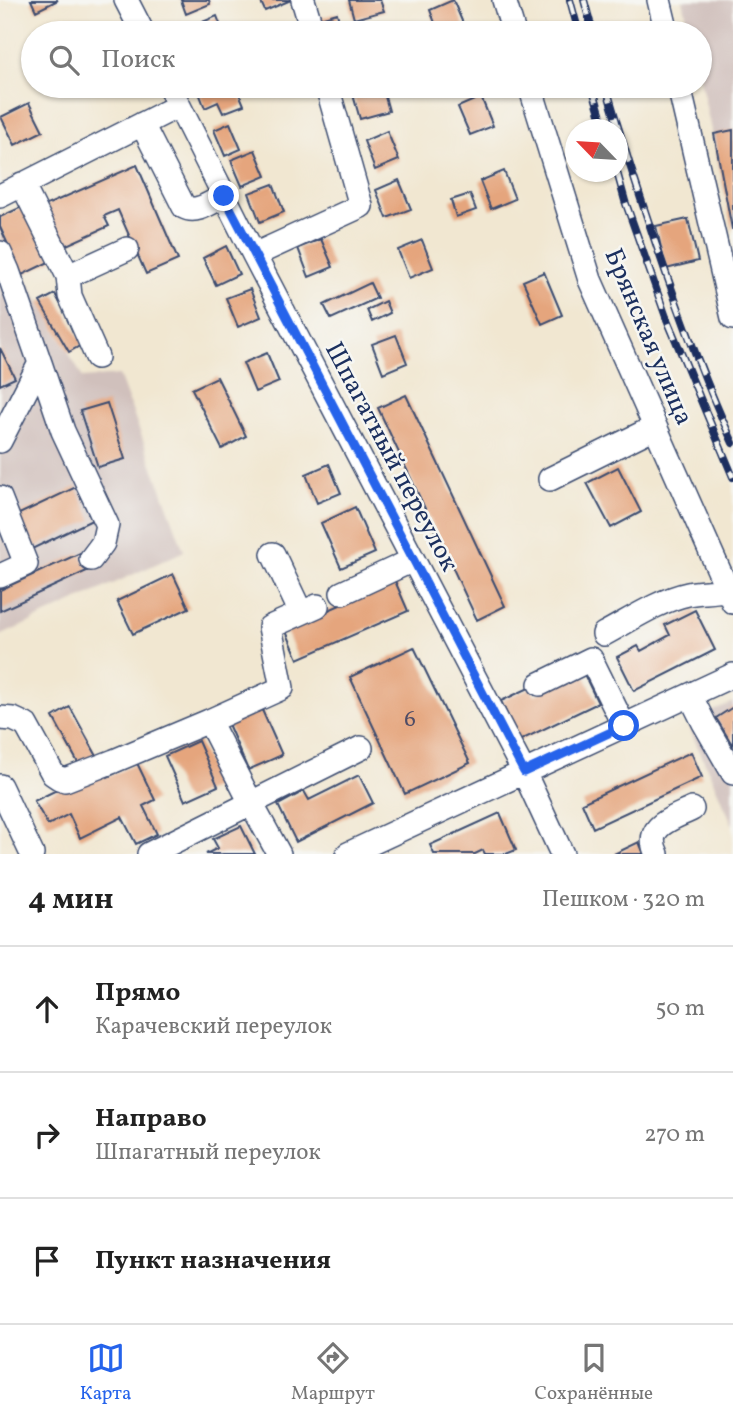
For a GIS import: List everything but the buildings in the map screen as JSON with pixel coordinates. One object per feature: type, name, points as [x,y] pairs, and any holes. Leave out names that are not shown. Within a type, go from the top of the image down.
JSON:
[{"type":"street","points":[[126,0],[137,21]]},
{"type":"street","points":[[303,0],[309,21]]},
{"type":"street","points":[[504,0],[510,21]]},
{"type":"street","points":[[659,0],[664,21]]},
{"type":"street","points":[[0,196],[142,124],[172,98]]},
{"type":"street","name":"Шпагатный переулок","points":[[175,98],[524,772],[562,854]]},
{"type":"street","points":[[254,255],[361,206],[330,98]]},
{"type":"street","name":"Брянская улица","points":[[534,98],[590,280],[730,596]]},
{"type":"street","points":[[682,98],[733,318]]},
{"type":"street","points":[[142,124],[184,207],[195,210],[224,196]]},
{"type":"street","points":[[22,184],[68,276],[70,296],[97,357]]},
{"type":"street","points":[[68,276],[127,249]]},
{"type":"street","points":[[0,253],[8,271],[6,288],[40,363],[63,432],[107,524],[103,543],[91,559]]},
{"type":"street","points":[[0,441],[40,363]]},
{"type":"street","points":[[550,479],[655,427]]},
{"type":"street","points":[[0,498],[26,564],[0,576]]},
{"type":"street","points":[[0,718],[13,719],[26,725],[53,774],[65,780],[282,688],[270,627],[309,609],[274,554]]},
{"type":"street","points":[[342,593],[413,559]]},
{"type":"street","points":[[604,634],[666,602],[689,594],[718,591],[730,596]]},
{"type":"street","points":[[540,684],[591,659],[624,726]]},
{"type":"street","points":[[362,851],[733,675]]},
{"type":"street","points":[[691,695],[733,773]]},
{"type":"street","points":[[209,721],[279,854]]},
{"type":"street","points":[[149,854],[361,748]]},
{"type":"street","points":[[0,786],[32,854]]},
{"type":"street","points":[[657,854],[652,845],[654,833],[662,824],[692,809]]},
{"type":"shaded area","points":[[683,0],[733,0],[733,231],[704,98],[712,98],[712,21],[687,21]]},
{"type":"shaded area","points":[[0,232],[83,378],[119,375],[184,551],[0,636]]},
{"type":"shaded area","points":[[733,702],[733,825],[687,723]]},
{"type":"railway","points":[[570,0],[576,21]]},
{"type":"railway","points":[[584,0],[590,21]]},
{"type":"railway","points":[[596,98],[602,119]]},
{"type":"railway","points":[[610,98],[674,295],[733,443]]},
{"type":"railway","points":[[620,182],[666,317],[733,477]]},
{"type":"route","points":[[224,196],[524,772],[624,726]]}]
